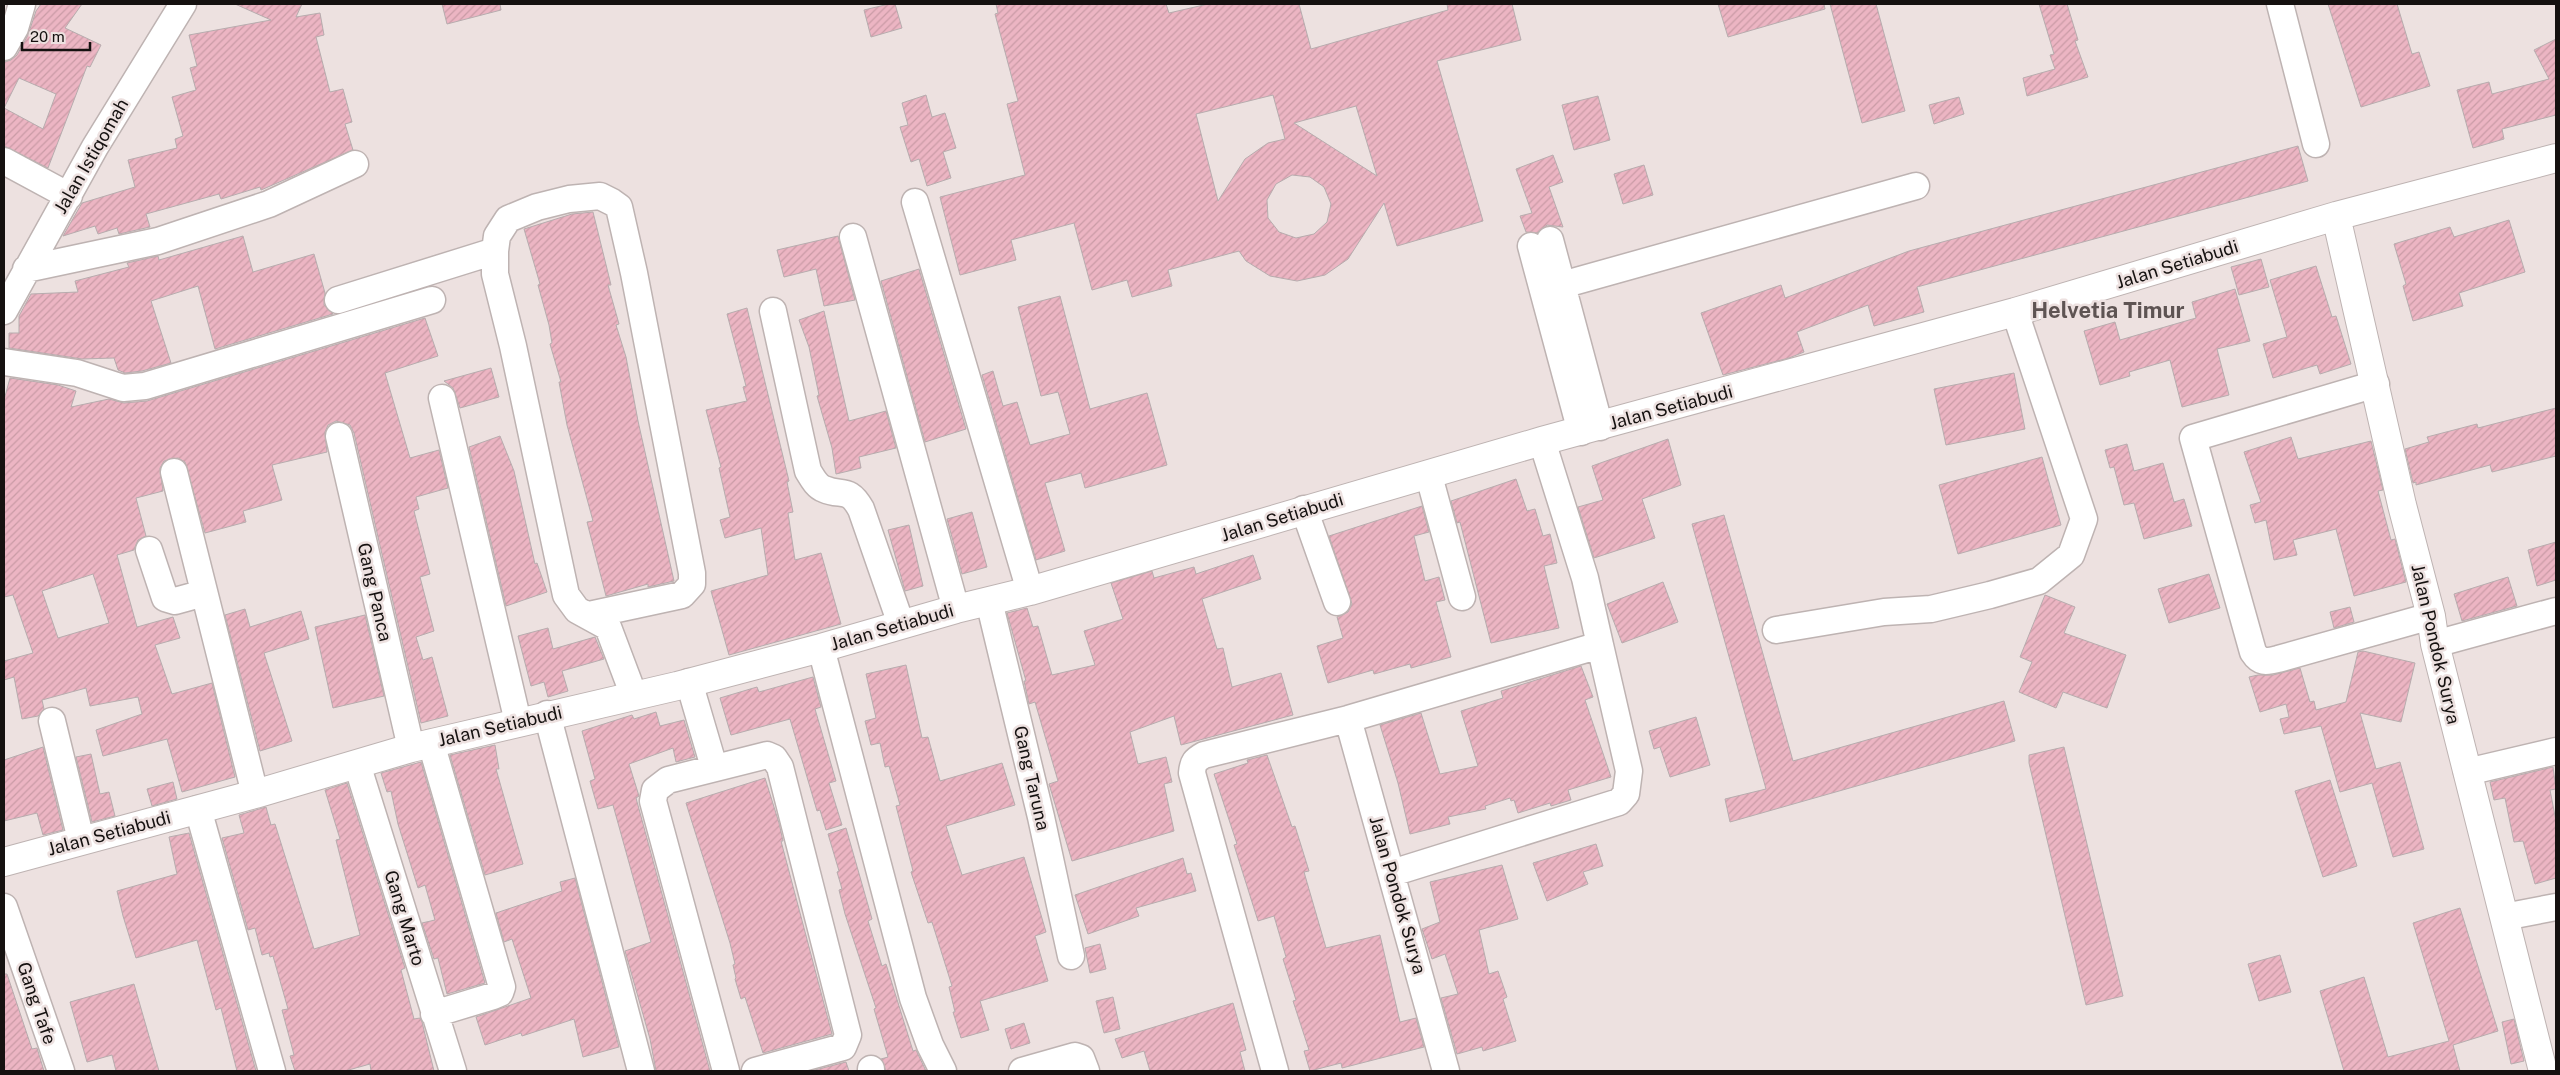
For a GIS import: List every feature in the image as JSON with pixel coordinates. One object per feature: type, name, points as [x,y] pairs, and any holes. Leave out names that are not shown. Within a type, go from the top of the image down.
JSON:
[{"type":"street","points":[[4,47],[15,28],[22,4]]},
{"type":"street","name":"Jalan Istiqomah","points":[[4,311],[95,147],[183,4]]},
{"type":"street","points":[[2280,4],[2316,144]]},
{"type":"street","name":"Jalan Setiabudi","points":[[4,862],[255,794],[421,745],[690,682],[821,648],[956,609],[1030,591],[1304,509],[1429,476],[1542,441],[2016,312],[2336,216],[2556,158]]},
{"type":"street","points":[[4,161],[69,196]]},
{"type":"street","points":[[26,269],[158,241],[269,204],[355,164]]},
{"type":"street","points":[[1562,285],[1916,186]]},
{"type":"street","points":[[589,615],[682,595],[692,584],[634,273],[619,207],[600,196],[569,199],[508,219],[497,236],[495,274],[513,346],[566,595],[577,610],[608,627],[634,696]]},
{"type":"street","points":[[915,202],[1030,591]]},
{"type":"street","name":"Jalan Pondok Surya","points":[[2336,216],[2376,384],[2402,505],[2431,616],[2435,644],[2543,1071]]},
{"type":"street","points":[[853,237],[956,609]]},
{"type":"street","points":[[1541,243],[1562,285],[1590,429],[1541,243]]},
{"type":"street","points":[[338,300],[495,251]]},
{"type":"street","points":[[4,362],[77,373],[123,388],[145,386],[432,300]]},
{"type":"street","points":[[774,311],[808,471],[815,483],[823,489],[838,491],[855,498],[861,509],[901,624]]},
{"type":"street","points":[[1776,630],[1884,612],[1931,608],[1990,595],[2039,581],[2071,555],[2084,519],[2016,312]]},
{"type":"street","points":[[2376,384],[2193,438],[2253,652],[2257,658],[2265,662],[2278,659],[2431,616]]},
{"type":"street","points":[[442,398],[518,722]]},
{"type":"street","name":"Gang Panca","points":[[339,436],[421,745],[502,987],[500,993],[493,996],[434,1014]]},
{"type":"street","points":[[1392,873],[1619,802],[1626,794],[1630,771],[1585,578],[1542,441]]},
{"type":"street","points":[[174,472],[255,794]]},
{"type":"street","points":[[1429,476],[1462,597]]},
{"type":"street","points":[[1304,509],[1337,602]]},
{"type":"street","points":[[149,550],[165,598],[175,601],[204,593]]},
{"type":"street","name":"Gang Taruna","points":[[989,601],[1041,818],[1071,956]]},
{"type":"street","points":[[2435,644],[2556,611]]},
{"type":"street","points":[[1275,1071],[1192,773],[1192,765],[1195,760],[1204,755],[1348,719],[1600,646]]},
{"type":"street","points":[[821,648],[913,998],[930,1046],[942,1071]]},
{"type":"street","points":[[690,682],[714,767]]},
{"type":"street","points":[[547,714],[641,1071]]},
{"type":"street","name":"Jalan Pondok Surya","points":[[1348,719],[1446,1071]]},
{"type":"street","points":[[52,721],[81,840]]},
{"type":"street","points":[[2467,772],[2556,751]]},
{"type":"street","points":[[726,1071],[652,801],[655,790],[668,780],[767,755],[774,758],[780,767],[848,1035],[843,1047],[755,1071]]},
{"type":"street","name":"Gang Marto","points":[[357,764],[434,1014],[444,1069]]},
{"type":"street","points":[[198,809],[272,1071]]},
{"type":"street","name":"Gang Tafe","points":[[4,907],[61,1071]]},
{"type":"street","points":[[2504,917],[2556,907]]},
{"type":"street","points":[[1022,1071],[1075,1056],[1081,1058],[1086,1071]]},
{"type":"building","points":[[41,4],[82,4],[65,28],[101,45],[90,67],[87,66],[48,168],[4,146],[4,62],[11,60],[17,55],[28,35],[36,11]],"holes":[[[19,78],[56,94],[43,129],[4,108]]]},
{"type":"building","points":[[235,4],[302,4],[296,17],[320,13],[324,35],[316,37],[330,92],[343,89],[352,122],[345,124],[353,150],[261,190],[260,187],[221,199],[219,194],[146,214],[150,227],[119,234],[117,228],[98,234],[95,226],[63,236],[82,203],[135,187],[128,160],[177,148],[175,139],[183,136],[172,97],[196,90],[190,68],[197,66],[189,35],[271,20]]},
{"type":"building","points":[[442,4],[500,4],[501,10],[447,24]]},
{"type":"building","points":[[895,4],[902,28],[871,37],[864,10]]},
{"type":"building","points":[[996,4],[1166,4],[1169,13],[1208,4],[1299,4],[1311,49],[1448,10],[1447,4],[1512,4],[1521,40],[1437,61],[1483,221],[1397,246],[1384,203],[1348,259],[1325,275],[1297,281],[1270,276],[1246,261],[1239,251],[1168,270],[1172,286],[1132,297],[1127,280],[1092,290],[1074,223],[1011,240],[1016,260],[960,275],[940,197],[1025,175],[1007,104],[1018,101],[995,14],[998,13]],"holes":[[[1273,95],[1285,139],[1268,143],[1245,159],[1218,201],[1196,114]],[[1356,106],[1377,176],[1294,123]],[[1292,175],[1310,177],[1324,187],[1331,204],[1327,222],[1314,234],[1296,238],[1279,232],[1268,218],[1267,200],[1276,184]]]},
{"type":"building","points":[[1718,4],[1824,4],[1825,9],[1728,37]]},
{"type":"building","points":[[1830,4],[1876,4],[1905,111],[1862,123]]},
{"type":"building","points":[[2039,4],[2067,4],[2078,40],[2075,41],[2088,77],[2027,96],[2023,78],[2055,69],[2050,55],[2054,54]]},
{"type":"building","points":[[2328,4],[2397,4],[2412,54],[2419,52],[2430,86],[2361,107]]},
{"type":"building","points":[[2556,39],[2556,115],[2502,129],[2504,139],[2473,148],[2457,90],[2489,82],[2492,94],[2549,79],[2534,50]]},
{"type":"building","points":[[926,95],[932,117],[945,113],[956,148],[943,152],[951,178],[927,186],[919,159],[911,162],[900,127],[908,125],[902,103]]},
{"type":"building","points":[[1598,96],[1610,140],[1574,150],[1562,105]]},
{"type":"building","points":[[1959,97],[1964,114],[1934,124],[1929,105]]},
{"type":"building","points":[[2298,146],[2308,181],[1917,287],[1924,312],[1874,326],[1868,305],[1797,332],[1804,352],[1789,358],[1723,375],[1701,313],[1781,285],[1785,298],[1909,251]]},
{"type":"building","points":[[1553,155],[1563,182],[1549,187],[1563,227],[1547,225],[1537,233],[1526,232],[1520,216],[1532,213],[1516,169]]},
{"type":"building","points":[[1644,165],[1653,195],[1623,204],[1614,174]]},
{"type":"building","points":[[593,212],[611,285],[608,285],[619,324],[616,325],[626,357],[638,421],[674,581],[648,587],[648,584],[606,596],[587,522],[593,521],[567,425],[559,382],[561,382],[550,344],[552,343],[549,325],[538,285],[540,284],[524,229],[572,214]]},
{"type":"building","points":[[2509,220],[2525,272],[2459,293],[2463,306],[2413,321],[2403,286],[2406,284],[2394,244],[2450,227],[2454,237]]},
{"type":"building","points":[[243,236],[253,272],[314,254],[325,293],[324,305],[333,314],[215,349],[198,286],[151,301],[171,363],[142,371],[125,373],[118,370],[114,358],[82,359],[9,348],[9,333],[19,333],[19,316],[31,294],[78,292],[75,281],[129,267],[127,263],[158,256],[159,260]]},
{"type":"building","points":[[838,236],[855,300],[824,306],[816,269],[784,277],[777,250]]},
{"type":"building","points":[[2261,259],[2269,287],[2239,295],[2231,267]]},
{"type":"building","points":[[2316,266],[2332,317],[2336,316],[2351,364],[2320,374],[2317,365],[2273,378],[2263,344],[2287,337],[2270,280]]},
{"type":"building","points":[[919,269],[966,429],[925,442],[881,281]]},
{"type":"building","points":[[2235,289],[2250,341],[2217,349],[2229,395],[2182,407],[2170,360],[2129,372],[2130,376],[2100,385],[2084,331],[2115,322],[2120,340],[2196,318],[2192,302]]},
{"type":"building","points":[[1060,296],[1090,409],[1147,393],[1167,465],[1085,488],[1081,473],[1045,483],[1065,551],[1036,560],[982,375],[993,371],[1003,406],[1017,402],[1030,445],[1070,434],[1058,392],[1041,396],[1018,307]]},
{"type":"building","points":[[747,308],[789,481],[787,482],[793,512],[788,513],[795,560],[821,553],[841,624],[729,655],[711,591],[768,575],[761,528],[725,538],[720,520],[730,517],[719,468],[721,467],[706,410],[747,401],[743,387],[746,386],[727,314]]},
{"type":"building","points":[[824,311],[849,421],[886,411],[896,448],[859,457],[861,468],[836,474],[832,448],[817,396],[819,395],[809,347],[799,320]]},
{"type":"building","points":[[425,318],[438,356],[385,373],[410,458],[439,450],[448,488],[416,497],[419,509],[414,511],[430,574],[420,577],[434,631],[416,637],[423,660],[432,657],[448,716],[421,723],[354,433],[350,425],[336,421],[328,425],[325,432],[327,452],[272,465],[282,500],[243,511],[246,522],[205,533],[185,462],[178,458],[164,461],[160,468],[163,491],[136,498],[146,536],[138,540],[134,550],[117,555],[137,627],[173,617],[180,638],[155,645],[172,694],[212,683],[235,777],[182,792],[167,739],[103,756],[96,730],[142,714],[138,697],[90,706],[86,688],[42,700],[44,709],[38,716],[22,719],[14,677],[4,680],[4,661],[33,653],[13,595],[4,597],[4,400],[10,378],[58,385],[76,391],[71,407],[109,399],[124,403],[147,401]],"holes":[[[93,574],[109,623],[58,638],[42,591]]]},
{"type":"building","points":[[491,368],[499,397],[460,408],[453,388],[444,381]]},
{"type":"building","points":[[2014,373],[2025,429],[1946,445],[1934,389]]},
{"type":"building","points":[[2556,408],[2556,456],[2492,472],[2490,465],[2416,485],[2416,482],[2413,483],[2405,449],[2429,442],[2427,437],[2477,424],[2478,428]]},
{"type":"building","points":[[500,436],[514,471],[535,564],[537,563],[547,592],[506,606],[469,447]]},
{"type":"building","points":[[2291,437],[2298,459],[2371,441],[2383,490],[2378,491],[2391,540],[2395,539],[2406,582],[2354,596],[2336,529],[2293,540],[2297,555],[2274,560],[2266,520],[2255,523],[2250,505],[2261,502],[2244,452]]},
{"type":"building","points":[[1668,439],[1681,485],[1642,499],[1655,538],[1594,558],[1578,507],[1603,500],[1592,466]]},
{"type":"building","points":[[2127,444],[2134,471],[2163,463],[2174,502],[2184,499],[2192,526],[2144,539],[2134,503],[2124,505],[2114,467],[2110,468],[2105,450]]},
{"type":"building","points":[[2042,457],[2061,525],[1958,554],[1939,485]]},
{"type":"building","points":[[1516,479],[1527,511],[1535,509],[1543,536],[1550,534],[1557,563],[1544,566],[1559,628],[1491,643],[1460,522],[1457,523],[1451,501]]},
{"type":"building","points":[[1422,506],[1429,532],[1414,536],[1425,581],[1439,577],[1445,600],[1436,602],[1451,657],[1411,668],[1410,664],[1374,674],[1373,670],[1328,683],[1317,646],[1343,638],[1337,617],[1348,612],[1352,604],[1329,536]]},
{"type":"building","points":[[972,512],[987,567],[962,574],[947,519]]},
{"type":"building","points":[[1724,515],[1793,761],[2004,701],[2015,741],[1730,822],[1725,799],[1766,789],[1692,524]]},
{"type":"building","points":[[909,525],[923,586],[905,591],[888,530]]},
{"type":"building","points":[[2556,542],[2556,580],[2537,586],[2528,550]]},
{"type":"building","points":[[1253,555],[1261,579],[1202,599],[1217,649],[1223,648],[1232,687],[1281,673],[1293,715],[1181,745],[1174,716],[1130,732],[1138,764],[1166,757],[1172,782],[1164,784],[1174,831],[1072,861],[1049,784],[1058,781],[1035,702],[1029,704],[1024,681],[1026,681],[1007,613],[1027,608],[1033,627],[1038,626],[1052,675],[1095,665],[1084,631],[1123,619],[1111,583],[1152,571],[1154,578],[1194,567],[1196,574]]},
{"type":"building","points":[[2209,574],[2220,608],[2169,623],[2158,589]]},
{"type":"building","points":[[2508,577],[2517,606],[2462,621],[2454,594]]},
{"type":"building","points":[[1663,582],[1678,622],[1622,643],[1607,604]]},
{"type":"building","points":[[2045,595],[2075,607],[2064,633],[2126,655],[2107,708],[2063,692],[2056,708],[2019,692],[2032,662],[2020,657]]},
{"type":"building","points":[[2350,607],[2354,622],[2334,628],[2330,612]]},
{"type":"building","points":[[245,609],[250,627],[301,611],[309,639],[264,653],[292,741],[260,751],[225,615]]},
{"type":"building","points":[[365,615],[384,696],[333,708],[315,627]]},
{"type":"building","points":[[548,628],[553,649],[595,637],[604,659],[562,671],[568,691],[548,697],[544,682],[531,686],[518,636]]},
{"type":"building","points":[[2363,651],[2415,663],[2401,722],[2360,713],[2376,769],[2400,762],[2424,849],[2393,857],[2372,783],[2340,792],[2321,726],[2284,734],[2280,719],[2289,717],[2286,704],[2260,712],[2249,677],[2273,675],[2300,668],[2310,702],[2314,701],[2316,710],[2346,702],[2358,652]]},
{"type":"building","points":[[906,665],[922,738],[928,737],[940,781],[1002,763],[1015,805],[946,826],[962,875],[1024,857],[1046,932],[1035,936],[1048,981],[980,1001],[989,1030],[961,1038],[953,1012],[955,1012],[949,987],[952,986],[932,922],[928,923],[911,872],[913,871],[896,806],[900,805],[889,766],[885,767],[880,743],[871,745],[865,721],[876,718],[866,674]]},
{"type":"building","points":[[1581,666],[1593,697],[1585,700],[1611,777],[1568,790],[1571,800],[1551,806],[1550,803],[1518,813],[1514,800],[1511,801],[1510,798],[1485,806],[1486,809],[1448,817],[1450,824],[1410,834],[1398,783],[1380,725],[1421,713],[1440,774],[1478,766],[1461,711],[1503,698],[1501,691]]},
{"type":"building","points":[[813,677],[821,707],[815,709],[836,781],[829,783],[842,825],[826,830],[820,810],[817,811],[790,719],[731,735],[720,698],[757,687],[759,692]]},
{"type":"building","points":[[656,712],[660,726],[684,720],[695,757],[676,762],[673,748],[629,764],[639,796],[636,798],[710,1071],[656,1071],[650,1039],[625,951],[651,942],[613,805],[598,809],[590,781],[595,779],[582,731],[632,715],[634,719]]},
{"type":"building","points":[[1696,717],[1710,765],[1670,777],[1660,747],[1654,749],[1649,731]]},
{"type":"building","points":[[495,745],[499,769],[496,769],[523,864],[485,875],[450,755]]},
{"type":"building","points":[[43,747],[63,830],[43,835],[37,813],[4,821],[4,760]]},
{"type":"building","points":[[2064,747],[2123,996],[2086,1005],[2029,763],[2029,755]]},
{"type":"building","points":[[91,754],[100,794],[109,792],[115,816],[92,822],[76,757]]},
{"type":"building","points":[[1267,755],[1292,827],[1295,826],[1309,871],[1304,872],[1326,948],[1380,935],[1400,1022],[1416,1018],[1424,1047],[1342,1068],[1341,1063],[1310,1071],[1304,1051],[1309,1050],[1293,1001],[1296,1000],[1283,959],[1286,957],[1274,916],[1258,921],[1234,845],[1237,844],[1214,774],[1248,763],[1247,760]]},
{"type":"building","points":[[421,762],[485,983],[447,994],[438,958],[434,959],[422,923],[435,920],[425,885],[418,888],[398,824],[391,791],[387,792],[381,773]]},
{"type":"building","points":[[2553,767],[2556,789],[2550,790],[2556,821],[2556,878],[2535,884],[2523,841],[2514,842],[2505,798],[2494,800],[2490,782]]},
{"type":"building","points":[[765,778],[779,823],[783,841],[781,841],[832,1034],[763,1053],[745,997],[741,999],[735,979],[733,965],[735,964],[730,943],[686,803]]},
{"type":"building","points":[[2330,780],[2357,866],[2323,877],[2295,791]]},
{"type":"building","points":[[173,782],[177,799],[152,806],[147,789]]},
{"type":"building","points":[[347,783],[405,968],[401,970],[414,1019],[420,1018],[422,1022],[434,1071],[371,1071],[370,1064],[345,1071],[295,1071],[290,1056],[294,1055],[282,1010],[288,1009],[273,956],[270,957],[269,953],[262,955],[255,928],[248,930],[222,838],[244,833],[239,815],[266,807],[271,825],[275,824],[314,949],[360,935],[336,840],[340,839],[325,790]]},
{"type":"building","points":[[846,828],[872,919],[868,921],[882,966],[886,964],[913,1051],[916,1050],[926,1071],[886,1071],[881,1059],[888,1057],[874,1009],[876,1008],[845,914],[839,890],[842,889],[837,872],[839,871],[828,834]]},
{"type":"building","points":[[189,833],[256,1071],[237,1071],[221,1008],[216,1010],[197,940],[136,958],[123,916],[117,891],[177,874],[169,837]]},
{"type":"building","points":[[1596,844],[1603,866],[1583,872],[1588,884],[1547,901],[1533,863]]},
{"type":"building","points":[[1183,858],[1187,874],[1191,873],[1196,891],[1136,908],[1139,916],[1088,934],[1075,895]]},
{"type":"building","points":[[1502,865],[1518,919],[1479,930],[1489,974],[1498,971],[1507,997],[1503,999],[1516,1041],[1483,1051],[1482,1047],[1457,1054],[1441,998],[1458,994],[1445,954],[1432,959],[1422,929],[1440,922],[1430,882]]},
{"type":"building","points":[[575,878],[619,1047],[583,1057],[574,1019],[522,1036],[521,1033],[485,1045],[476,1017],[531,998],[512,939],[504,942],[496,913],[562,891],[560,882]]},
{"type":"building","points":[[2460,908],[2498,1031],[2453,1045],[2460,1071],[2344,1071],[2320,991],[2364,977],[2388,1057],[2449,1041],[2413,923]]},
{"type":"building","points":[[1100,944],[1106,969],[1090,973],[1085,948]]},
{"type":"building","points":[[2280,955],[2291,992],[2259,1001],[2248,964]]},
{"type":"building","points":[[4,974],[7,974],[32,1049],[37,1048],[44,1071],[4,1071]]},
{"type":"building","points":[[134,984],[159,1071],[116,1071],[112,1055],[87,1062],[70,1002]]},
{"type":"building","points":[[1113,997],[1120,1029],[1104,1033],[1096,1001]]},
{"type":"building","points":[[1233,1003],[1246,1050],[1240,1052],[1245,1071],[1150,1071],[1144,1051],[1122,1058],[1115,1039]]},
{"type":"building","points":[[2514,1019],[2524,1061],[2511,1064],[2502,1022]]},
{"type":"building","points":[[1024,1023],[1030,1043],[1011,1049],[1005,1029]]},
{"type":"building","points":[[846,1062],[849,1071],[811,1071]]},
{"type":"district","name":"Helvetia Timur","points":[[2108,310]]}]
